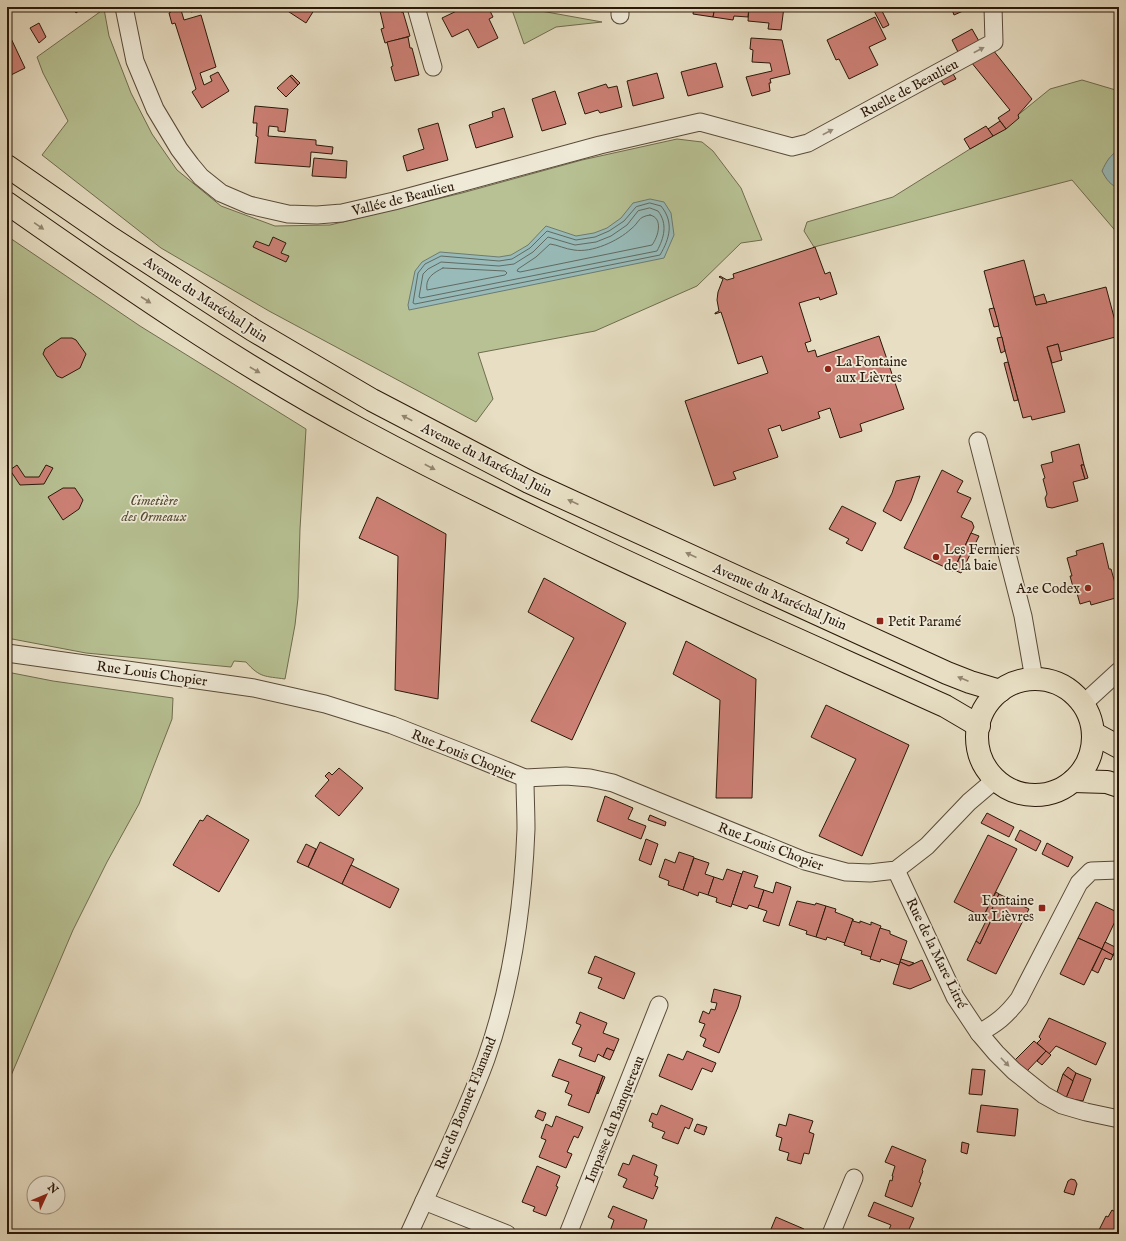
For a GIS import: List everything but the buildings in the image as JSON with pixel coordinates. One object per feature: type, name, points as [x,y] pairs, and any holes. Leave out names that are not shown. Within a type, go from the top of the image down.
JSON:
[{"type":"main road","name":"Avenue du Maréchal Juin","points":[[7,166],[111,238],[253,330],[372,400],[529,482],[947,672],[970,682],[1000,691]]},
{"type":"main road","points":[[7,203],[139,295],[191,329],[244,363],[356,428],[472,489],[652,573],[945,706],[979,726]]},
{"type":"main road","points":[[1034,679],[1057,683],[1067,688],[1075,695],[1083,704],[1090,718],[1093,733],[1089,759],[1082,771],[1073,781],[1048,793],[1034,795],[1020,793],[996,779],[987,768],[981,755],[978,740],[979,726],[983,713],[990,701],[1000,691],[1016,682],[1034,679]]},
{"type":"main road","points":[[1093,733],[1119,747]]},
{"type":"main road","points":[[1073,781],[1106,782],[1119,786]]},
{"type":"street","name":"Vallée de Beaulieu","points":[[124,7],[135,61],[155,109],[179,149],[200,177],[221,193],[249,205],[288,214],[317,215],[342,213],[394,201],[600,145],[700,122],[792,147]]},
{"type":"street","points":[[416,7],[433,67]]},
{"type":"street","name":"Ruelle de Beaulieu","points":[[792,147],[808,143],[994,42],[993,7]]},
{"type":"street","points":[[978,441],[1023,616],[1034,679]]},
{"type":"street","name":"Rue Louis Chopier","points":[[7,653],[254,688],[325,704],[392,725],[525,778],[566,776],[590,778],[613,783],[805,861],[825,868],[846,872],[870,874],[896,870],[927,846],[969,802],[996,779]]},
{"type":"street","points":[[1083,704],[1119,671]]},
{"type":"street","name":"Rue du Bonnet Flamand","points":[[410,1234],[464,1113],[486,1058],[502,1004],[513,959],[520,918],[526,828],[525,778]]},
{"type":"street","name":"Rue de la Mare Litré","points":[[896,870],[955,996],[979,1033],[996,1053],[1014,1071],[1044,1095],[1062,1105],[1119,1119]]},
{"type":"street","points":[[979,1033],[994,1025],[1008,1014],[1019,999],[1079,883],[1091,871],[1119,870]]},
{"type":"street","name":"Impasse du Banquereau","points":[[568,1234],[659,1005]]},
{"type":"street","points":[[831,1234],[854,1178]]},
{"type":"street","points":[[424,1200],[507,1234]]},
{"type":"green space","points":[[511,7],[519,7],[602,22],[556,27],[524,44]]},
{"type":"green space","points":[[104,9],[109,36],[131,93],[152,134],[177,170],[221,206],[275,226],[330,225],[462,193],[582,160],[677,139],[702,142],[713,151],[741,188],[762,240],[741,243],[697,286],[595,331],[478,353],[493,399],[476,422],[269,311],[161,248],[42,155],[68,121],[43,73],[37,57]]},
{"type":"green space","points":[[1082,80],[1119,91],[1119,235],[1072,180],[814,247],[804,231],[807,222],[893,197],[1005,129],[1018,115],[1050,89]]},
{"type":"green space","name":"Cimetière des Ormeaux","points":[[7,236],[140,326],[306,429],[300,529],[298,598],[295,625],[285,679],[268,677],[259,674],[246,662],[234,661],[231,667],[86,653],[7,638]]},
{"type":"green space","points":[[7,672],[53,681],[173,698],[172,719],[139,804],[107,862],[73,930],[7,1085]]},
{"type":"water","points":[[1119,150],[1119,188],[1109,182],[1102,171],[1113,154]]},
{"type":"water","points":[[650,199],[664,202],[671,213],[674,235],[664,258],[409,310],[408,305],[415,271],[422,262],[440,252],[499,257],[511,255],[528,245],[546,226],[576,236],[594,233],[607,228],[621,218],[633,203]]},
{"type":"place","name":"La Fontaine aux Lièvres","points":[[828,369]]},
{"type":"place","name":"Les Fermiers de la baie","points":[[936,557]]},
{"type":"place","name":"A2e Codex","points":[[1088,588]]},
{"type":"place","name":"Petit Paramé","points":[[880,621]]},
{"type":"place","name":"Fontaine aux Lièvres","points":[[1042,908]]}]
